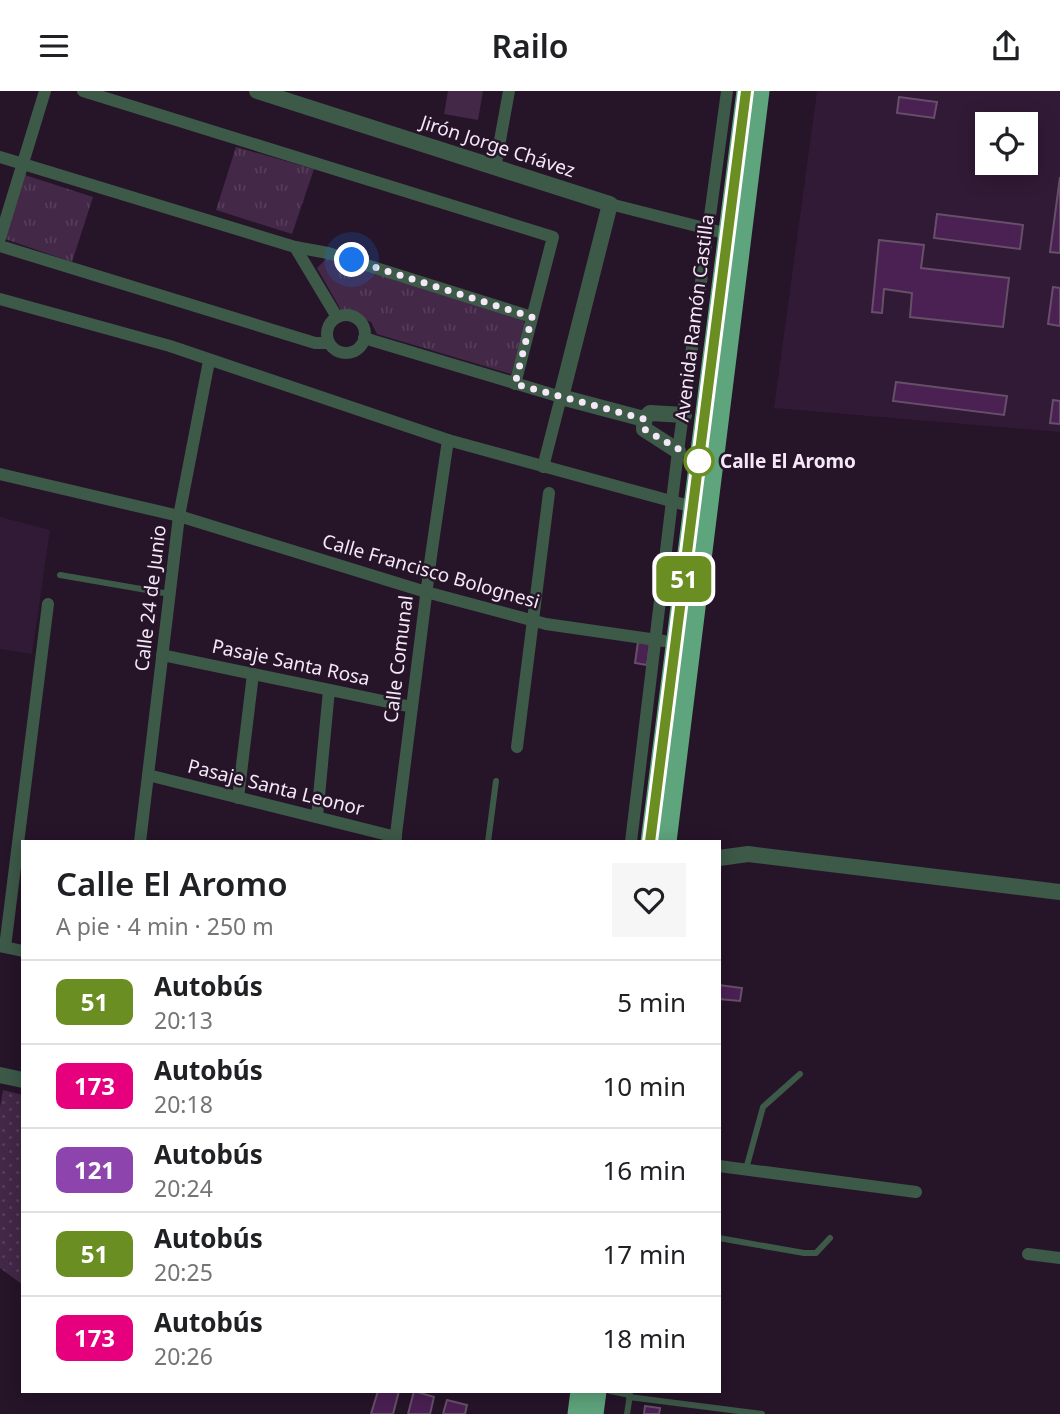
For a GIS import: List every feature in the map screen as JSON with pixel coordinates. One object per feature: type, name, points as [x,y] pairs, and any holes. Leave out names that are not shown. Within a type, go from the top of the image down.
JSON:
[{"type":"highway","name":"Avenida Ramón Castilla","points":[[650,840],[649,779],[684,505],[704,416],[718,233],[746,91]]},
{"type":"highway","name":"Avenida Ramón Castilla","points":[[667,840],[760,91]]},
{"type":"highway","points":[[577,1414],[580,1393]]},
{"type":"highway","points":[[594,1414],[597,1393]]},
{"type":"street","points":[[0,238],[45,91]]},
{"type":"street","points":[[83,91],[553,237],[515,384]]},
{"type":"street","name":"Jirón Jorge Chávez","points":[[257,91],[610,204],[718,233]]},
{"type":"street","points":[[495,168],[509,91]]},
{"type":"street","points":[[0,299],[170,346],[448,440],[684,505],[678,451],[718,233],[727,91]]},
{"type":"street","points":[[0,157],[295,247],[328,253],[532,317]]},
{"type":"street","points":[[543,467],[610,204]]},
{"type":"street","points":[[0,246],[315,343],[329,343],[337,351],[349,353],[359,348],[365,338],[363,326],[355,317],[337,317],[329,326],[329,343]]},
{"type":"street","points":[[295,247],[337,317]]},
{"type":"street","points":[[365,338],[515,384],[644,419]]},
{"type":"street","name":"Calle 24 de Junio","points":[[140,840],[179,516],[209,361]]},
{"type":"street","points":[[678,451],[644,429],[644,419],[650,413],[704,416]]},
{"type":"street","name":"Calle Comunal","points":[[396,839],[426,592],[448,440]]},
{"type":"street","name":"Calle Francisco Bolognesi","points":[[0,474],[179,516],[426,592],[534,620],[666,642]]},
{"type":"street","points":[[517,747],[549,493]]},
{"type":"street","points":[[21,951],[2,946],[48,604]]},
{"type":"street","name":"Pasaje Santa Rosa","points":[[162,655],[412,707]]},
{"type":"street","points":[[238,798],[253,674]]},
{"type":"street","points":[[317,817],[329,690]]},
{"type":"street","name":"Pasaje Santa Leonor","points":[[148,775],[396,839]]},
{"type":"street","points":[[632,840],[649,779]]},
{"type":"street","points":[[722,856],[748,854],[1060,892]]},
{"type":"street","points":[[0,1075],[21,1080]]},
{"type":"street","points":[[721,1166],[916,1192]]},
{"type":"street","points":[[1028,1254],[1060,1258]]},
{"type":"lane","points":[[60,575],[170,594]]},
{"type":"lane","points":[[488,840],[496,781]]},
{"type":"lane","points":[[746,1170],[764,1107],[800,1074]]},
{"type":"lane","points":[[721,1238],[816,1253],[830,1238]]},
{"type":"lane","points":[[620,1393],[630,1395],[629,1397],[762,1414]]},
{"type":"lane","points":[[627,1414],[629,1397]]},
{"type":"shaded area","points":[[817,91],[1060,91],[1060,432],[774,408]]},
{"type":"shaded area","points":[[0,517],[50,530],[32,654],[0,649]]},
{"type":"green space","points":[[448,91],[483,91],[478,120],[444,114]]},
{"type":"green space","points":[[236,147],[314,169],[292,234],[216,210]]},
{"type":"green space","points":[[25,175],[93,197],[72,262],[5,239]]},
{"type":"green space","points":[[327,258],[523,319],[525,326],[511,374],[377,334],[371,322],[341,310],[317,268]]},
{"type":"green space","points":[[3,1090],[21,1094],[21,1284],[0,1268],[0,1107]]},
{"type":"building","points":[[899,97],[937,102],[934,118],[897,113]]},
{"type":"building","points":[[1060,177],[1060,253],[1050,252]]},
{"type":"building","points":[[937,214],[1023,225],[1020,249],[934,238]]},
{"type":"building","points":[[879,240],[924,245],[921,268],[1009,278],[1003,327],[910,317],[912,293],[884,289],[882,313],[872,312]]},
{"type":"building","points":[[1053,287],[1060,288],[1060,326],[1048,324]]},
{"type":"building","points":[[896,382],[1007,396],[1004,415],[893,401]]},
{"type":"building","points":[[1053,400],[1060,401],[1060,424],[1050,423]]},
{"type":"building","points":[[638,642],[650,644],[647,665],[635,663]]},
{"type":"building","points":[[721,985],[742,988],[740,1001],[721,999]]},
{"type":"building","points":[[377,1393],[398,1393],[393,1414],[371,1414]]},
{"type":"building","points":[[413,1393],[434,1397],[430,1414],[408,1414]]},
{"type":"building","points":[[447,1400],[467,1405],[465,1414],[443,1414]]},
{"type":"building","points":[[645,1406],[660,1408],[659,1414],[644,1414]]},
{"type":"bus line","name":"51","points":[[650,840],[746,91]]},
{"type":"place","name":"Calle El Aromo","points":[[699,461]]},
{"type":"route","points":[[352,260],[532,317],[515,384],[644,419],[644,429],[653,436],[699,461]]}]
